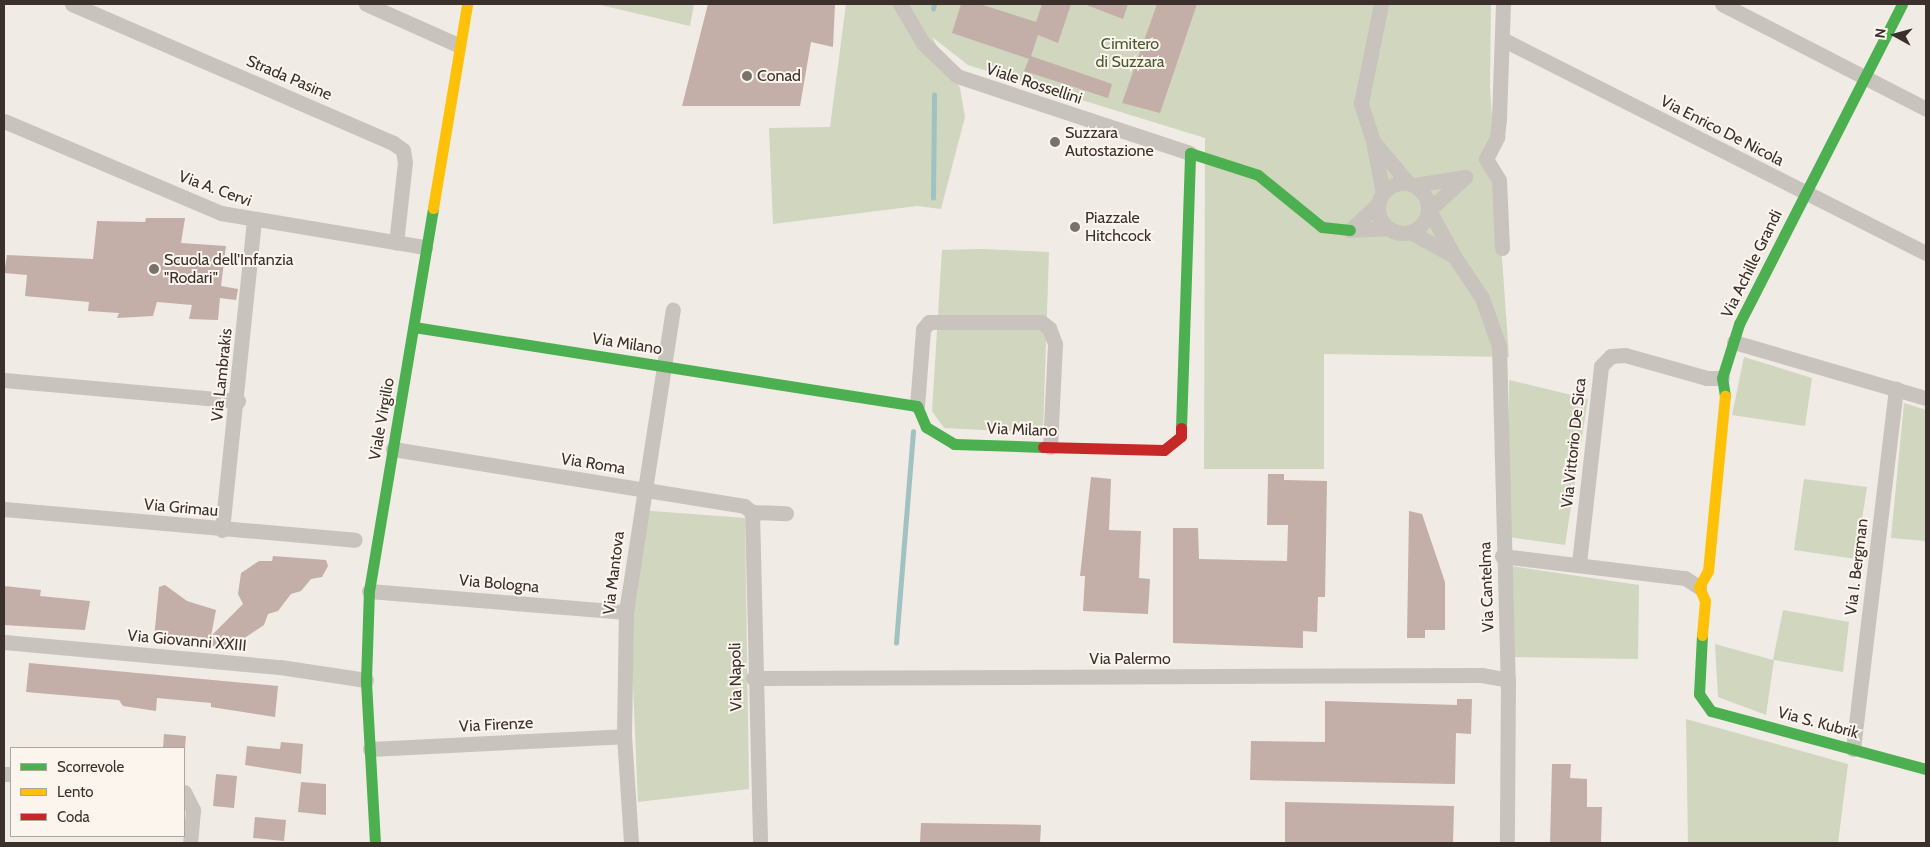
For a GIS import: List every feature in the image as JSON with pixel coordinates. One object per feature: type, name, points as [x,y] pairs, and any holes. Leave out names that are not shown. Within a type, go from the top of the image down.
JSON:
[{"type":"street","name":"Strada Pasine","points":[[72,4],[393,143],[403,150],[405,162],[396,243]]},
{"type":"street","points":[[366,4],[458,45]]},
{"type":"street","name":"Viale Virgilio","points":[[375,843],[366,680],[369,591],[414,327],[458,45],[467,4]]},
{"type":"street","name":"Viale Rossellini","points":[[900,4],[923,43],[957,76],[1190,152]]},
{"type":"street","points":[[1381,4],[1361,103],[1374,141],[1381,198],[1381,220],[1389,228]]},
{"type":"street","points":[[1410,232],[1423,223],[1428,210],[1486,159],[1497,137],[1503,4]]},
{"type":"street","points":[[1722,4],[1926,109]]},
{"type":"street","name":"Via Achille Grandi","points":[[1699,587],[1708,570],[1726,391],[1722,378],[1739,324],[1902,4]]},
{"type":"street","name":"Via Enrico De Nicola","points":[[1502,38],[1926,252]]},
{"type":"street","name":"Via A. Cervi","points":[[4,121],[221,213],[254,222],[426,247]]},
{"type":"street","points":[[1374,141],[1410,183],[1425,195],[1428,210],[1454,256]]},
{"type":"street","points":[[1190,152],[1258,175],[1322,227],[1350,230],[1389,228],[1410,232],[1454,256]]},
{"type":"street","name":"Via Milano","points":[[414,327],[917,406],[926,427],[945,442],[1164,450],[1181,436],[1190,152]]},
{"type":"street","points":[[1486,159],[1499,180],[1502,248]]},
{"type":"street","points":[[1350,230],[1391,185],[1464,177]]},
{"type":"street","name":"Via Lambrakis","points":[[222,530],[238,401],[254,222]]},
{"type":"street","name":"Via Cantelma","points":[[1454,256],[1496,330],[1502,556],[1508,680],[1507,843]]},
{"type":"street","name":"Via Mantova","points":[[630,843],[624,736],[626,612],[661,366],[673,310]]},
{"type":"street","points":[[917,406],[923,329],[929,322],[1041,322],[1049,328],[1055,344],[1050,447]]},
{"type":"street","points":[[1734,342],[1926,398]]},
{"type":"street","name":"Via Vittorio De Sica","points":[[1579,563],[1601,366],[1611,356],[1625,355],[1707,378],[1722,378]]},
{"type":"street","points":[[4,380],[238,401]]},
{"type":"street","name":"Via I. Bergman","points":[[1853,749],[1896,389]]},
{"type":"street","name":"Via Roma","points":[[393,449],[642,490],[752,512],[786,513]]},
{"type":"street","name":"Via Grimau","points":[[4,509],[222,530],[354,540]]},
{"type":"street","name":"Via Napoli","points":[[752,512],[753,678],[760,843]]},
{"type":"street","points":[[1502,556],[1579,563],[1685,578],[1699,587]]},
{"type":"street","name":"Via S. Kubrik","points":[[1699,587],[1705,600],[1698,682],[1705,704],[1711,711],[1926,769]]},
{"type":"street","name":"Via Bologna","points":[[369,591],[626,612]]},
{"type":"street","name":"Via Giovanni XXIII","points":[[4,642],[280,668],[366,680]]},
{"type":"street","name":"Via Palermo","points":[[753,678],[1481,675],[1508,680]]},
{"type":"street","name":"Via Firenze","points":[[370,749],[624,736]]},
{"type":"street","points":[[185,794],[193,810],[190,843]]},
{"type":"green space","points":[[596,4],[694,4],[690,26]]},
{"type":"green space","name":"Cimitero di Suzzara","points":[[846,4],[1491,4],[1490,88],[1509,357],[1324,354],[1324,469],[1204,469],[1205,138],[968,65],[932,37],[960,88],[965,117],[941,209],[917,206],[773,224],[769,128],[830,127]]},
{"type":"green space","points":[[982,249],[1049,252],[1043,433],[944,428],[932,411],[942,250]]},
{"type":"green space","points":[[1744,357],[1812,378],[1805,426],[1732,415]]},
{"type":"green space","points":[[1509,380],[1588,399],[1565,545],[1509,537]]},
{"type":"green space","points":[[1904,403],[1926,410],[1926,541],[1891,538]]},
{"type":"green space","points":[[1804,479],[1867,487],[1856,559],[1794,550]]},
{"type":"green space","points":[[639,510],[745,518],[749,789],[638,802],[630,615]]},
{"type":"green space","points":[[1511,566],[1639,585],[1638,659],[1510,657]]},
{"type":"green space","points":[[1783,610],[1849,622],[1843,672],[1774,660],[1766,715],[1718,697],[1715,644],[1773,660]]},
{"type":"green space","points":[[1686,719],[1848,764],[1838,843],[1688,843]]},
{"type":"building","name":"Conad","points":[[708,4],[835,4],[833,47],[811,42],[800,106],[682,106]]},
{"type":"building","points":[[961,4],[980,4],[1036,22],[1042,4],[1071,4],[1058,43],[1038,35],[1031,56],[1112,84],[1108,98],[1024,71],[1029,59],[952,33]]},
{"type":"building","points":[[1084,4],[1128,4],[1123,19]]},
{"type":"building","points":[[1157,4],[1197,4],[1160,113],[1122,103]]},
{"type":"building","name":"Scuola dell'Infanzia \"Rodari\"","points":[[146,218],[185,218],[181,243],[226,246],[221,286],[238,289],[236,300],[220,298],[218,320],[189,319],[192,305],[157,302],[153,316],[117,318],[119,313],[88,311],[89,302],[25,296],[27,275],[4,273],[7,255],[93,259],[97,221],[145,222]]},
{"type":"building","points":[[1268,474],[1284,474],[1284,480],[1327,481],[1325,597],[1318,597],[1317,632],[1303,631],[1303,648],[1173,643],[1173,528],[1198,528],[1199,559],[1287,561],[1288,525],[1267,525]]},
{"type":"building","points":[[1091,477],[1111,479],[1109,530],[1141,531],[1139,578],[1150,579],[1148,614],[1083,611],[1085,576],[1080,576]]},
{"type":"building","points":[[1409,511],[1422,514],[1445,582],[1445,630],[1425,630],[1425,638],[1407,638]]},
{"type":"building","points":[[273,556],[326,560],[328,566],[322,577],[311,579],[301,591],[291,594],[278,611],[268,614],[264,625],[237,643],[215,647],[170,636],[167,640],[154,638],[159,587],[165,585],[187,601],[216,610],[211,636],[243,604],[238,594],[241,573],[259,561],[272,561]]},
{"type":"building","points":[[4,586],[41,590],[40,596],[90,601],[85,630],[4,625]]},
{"type":"building","points":[[29,663],[278,686],[275,717],[211,707],[211,703],[157,698],[156,711],[123,706],[119,700],[26,692]]},
{"type":"building","points":[[1457,699],[1472,699],[1471,734],[1456,733],[1455,784],[1250,780],[1251,741],[1325,742],[1325,701],[1457,705]]},
{"type":"building","points":[[164,734],[186,736],[185,748],[163,747]]},
{"type":"building","points":[[281,742],[303,744],[301,774],[245,765],[247,746],[280,749]]},
{"type":"building","points":[[1552,764],[1571,764],[1570,778],[1587,779],[1587,807],[1602,807],[1601,843],[1550,843]]},
{"type":"building","points":[[216,774],[237,776],[234,808],[213,806]]},
{"type":"building","points":[[301,782],[326,784],[326,815],[298,812]]},
{"type":"building","points":[[1285,802],[1454,806],[1453,843],[1285,843]]},
{"type":"building","points":[[255,817],[286,820],[284,841],[253,838]]},
{"type":"building","points":[[921,823],[1041,825],[1040,843],[920,843]]},
{"type":"waterway","points":[[933,9],[934,4]]},
{"type":"waterway","points":[[933,198],[934,95]]},
{"type":"waterway","points":[[896,643],[913,432]]},
{"type":"traffic: fast","points":[[1725,396],[1722,378],[1739,324],[1902,4]]},
{"type":"traffic: fast","points":[[1181,428],[1190,153],[1258,175],[1322,227],[1350,230]]},
{"type":"traffic: fast","points":[[375,843],[366,680],[369,591],[433,208]]},
{"type":"traffic: fast","points":[[414,327],[917,406],[926,427],[954,444],[1043,447]]},
{"type":"traffic: fast","points":[[1702,635],[1699,694],[1711,711],[1926,769]]},
{"type":"traffic: slow","points":[[433,208],[467,4]]},
{"type":"traffic: slow","points":[[1702,635],[1705,601],[1699,587],[1708,571],[1725,396]]},
{"type":"traffic: jam","points":[[1043,447],[1164,450],[1181,436],[1181,428]]},
{"type":"place","name":"Conad","points":[[747,76]]},
{"type":"place","name":"Suzzara Autostazione","points":[[1055,142]]},
{"type":"place","name":"Piazzale Hitchcock","points":[[1075,227]]},
{"type":"place","name":"Scuola dell'Infanzia \"Rodari\"","points":[[154,269]]}]
